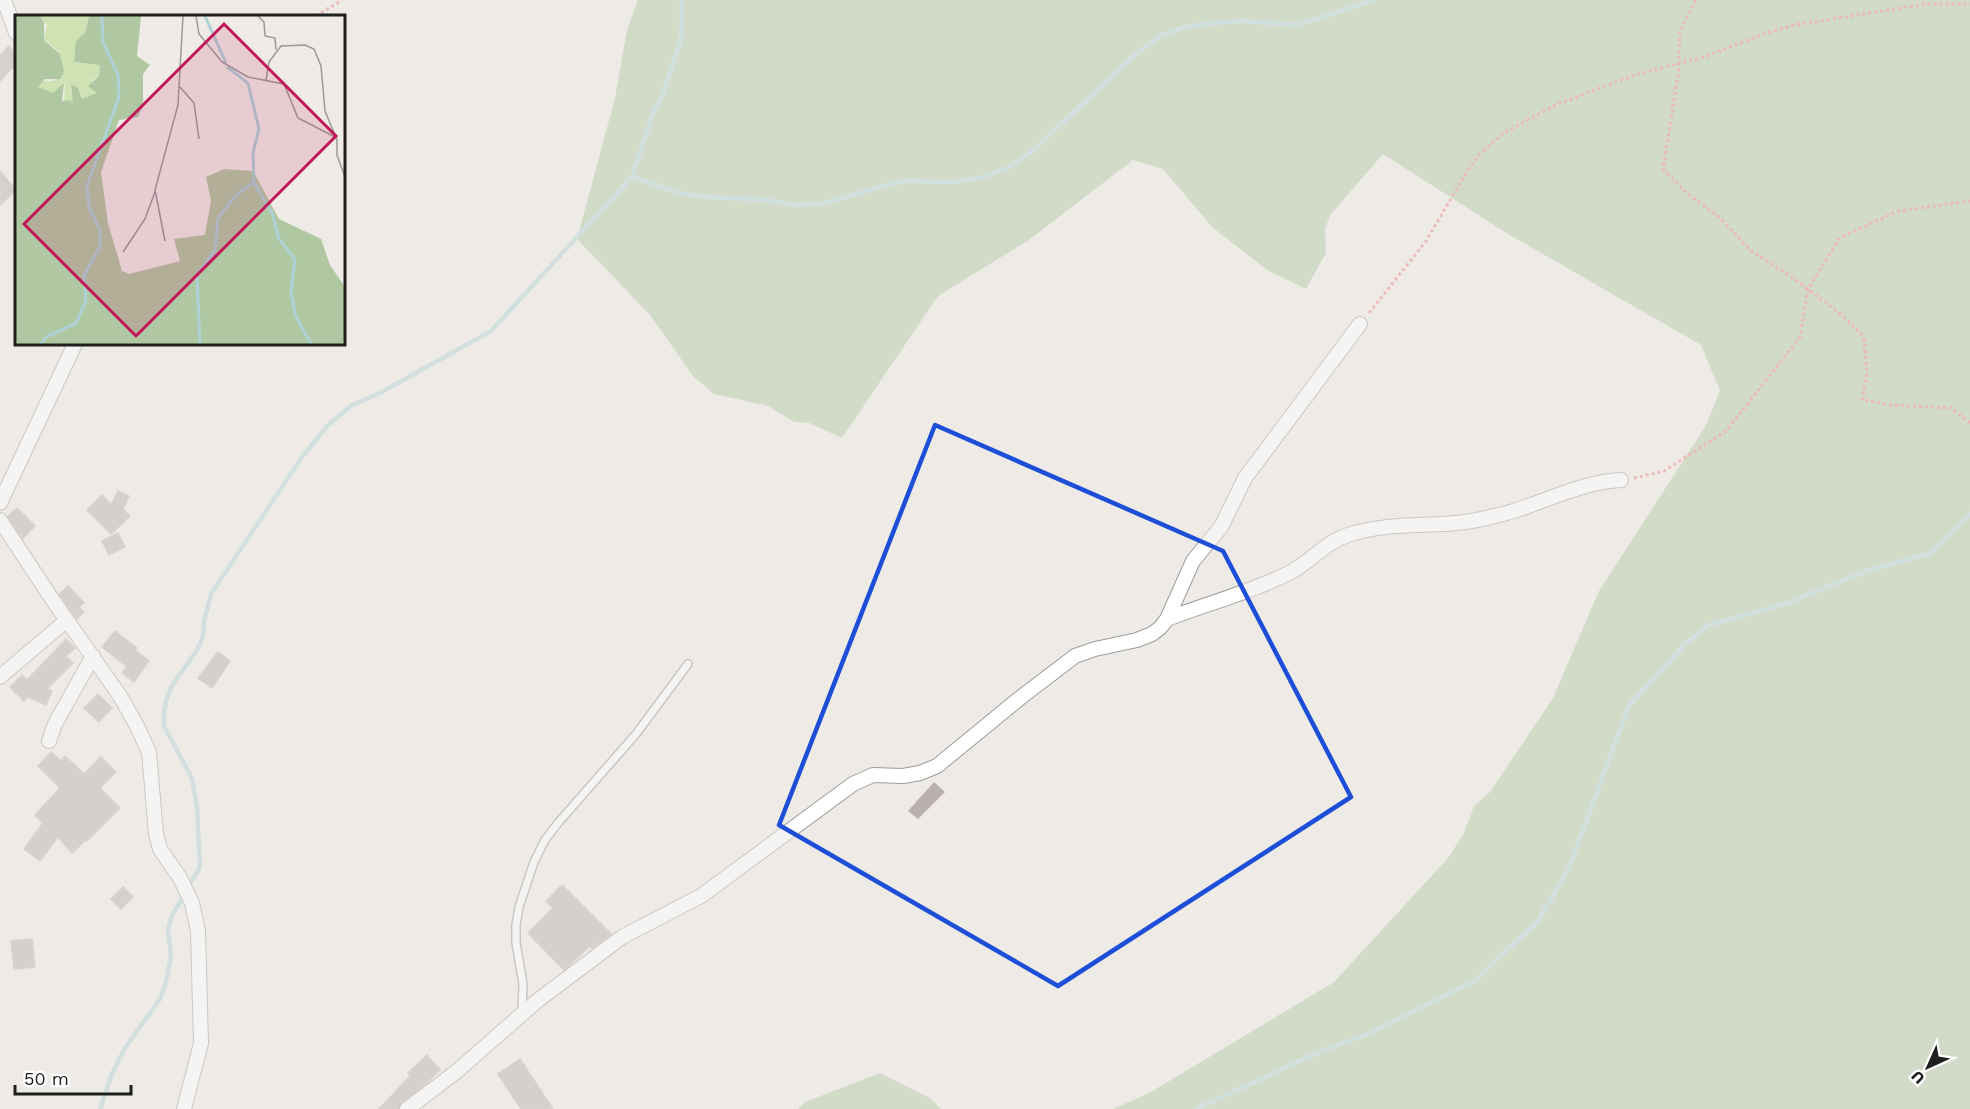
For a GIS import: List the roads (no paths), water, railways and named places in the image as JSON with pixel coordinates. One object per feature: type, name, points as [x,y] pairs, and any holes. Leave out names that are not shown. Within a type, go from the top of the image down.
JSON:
[{"type":"street","points":[[0,8],[3,0]]},
{"type":"street","points":[[3,0],[15,30]]},
{"type":"street","points":[[407,1109],[456,1072],[522,1014],[622,936],[701,896],[853,784],[873,775],[903,776],[920,773],[937,766],[1075,656],[1152,634],[1167,619],[1192,561],[1221,527],[1245,478],[1360,324]]},
{"type":"street","points":[[0,503],[75,345]]},
{"type":"street","points":[[1167,619],[1290,572],[1322,549],[1347,535],[1390,525],[1468,522],[1516,510],[1592,483],[1621,480]]},
{"type":"street","points":[[0,519],[93,656],[137,726],[149,752],[156,834],[160,849],[180,878],[192,903],[198,931],[201,1043],[184,1109]]},
{"type":"street","points":[[0,677],[67,620]]},
{"type":"street","points":[[49,741],[55,724],[93,656]]},
{"type":"lane","points":[[522,1014],[523,984],[516,943],[516,925],[519,907],[534,862],[545,840],[558,823],[636,734],[688,664]]},
{"type":"waterway","points":[[632,177],[654,110],[662,97],[681,40],[682,0]]},
{"type":"waterway","points":[[188,887],[200,867],[197,807],[192,778],[164,726],[164,711],[173,684],[197,650],[203,636],[211,594],[302,457],[327,426],[352,405],[380,393],[491,331],[632,177],[679,193],[767,200],[793,205],[821,204],[902,181],[955,182],[983,177],[1008,168],[1031,152],[1136,54],[1160,36],[1185,27],[1214,23],[1241,21],[1297,25],[1374,0]]},
{"type":"waterway","points":[[1196,1109],[1317,1053],[1370,1033],[1473,982],[1538,921],[1568,870],[1629,706],[1687,642],[1709,625],[1788,603],[1866,571],[1931,553],[1970,514]]},
{"type":"waterway","points":[[100,1109],[112,1074],[125,1048],[160,999],[171,956],[168,931],[171,917],[184,895]]}]
